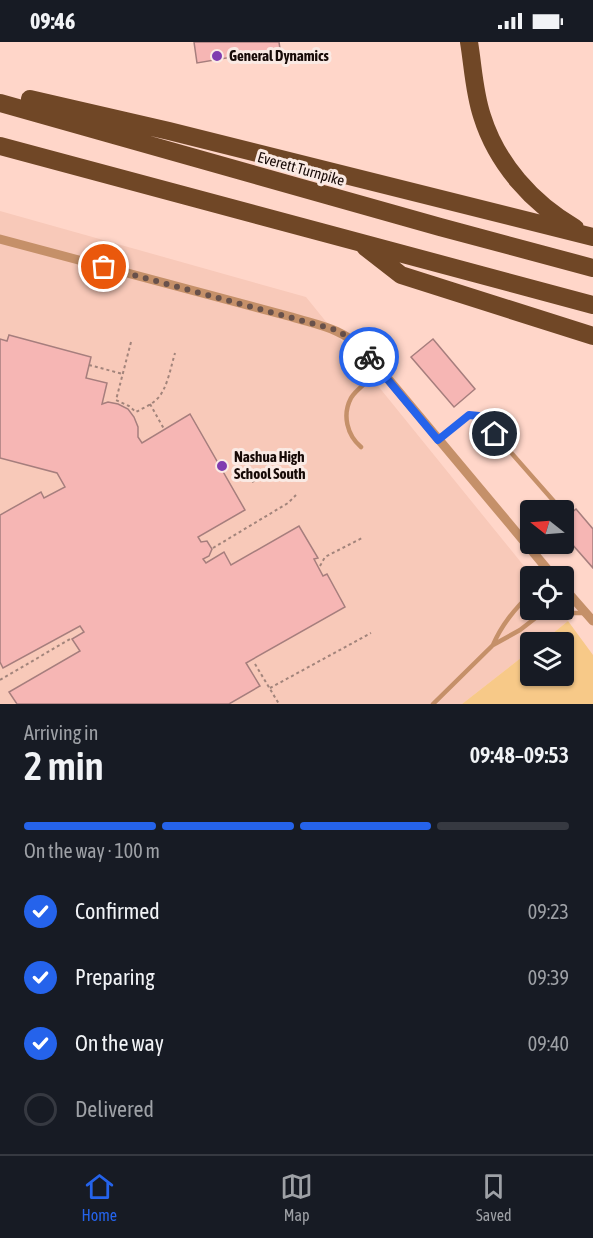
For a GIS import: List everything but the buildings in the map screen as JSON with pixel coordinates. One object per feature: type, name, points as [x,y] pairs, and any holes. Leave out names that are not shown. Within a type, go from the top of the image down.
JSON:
[{"type":"highway","points":[[469,42],[481,115],[498,152],[516,178],[543,206],[565,222],[593,237]]},
{"type":"highway","points":[[0,92],[169,131],[593,237]]},
{"type":"highway","name":"Everett Turnpike","points":[[0,103],[593,268]]},
{"type":"highway","points":[[0,146],[593,305]]},
{"type":"highway","points":[[359,242],[401,275],[593,336]]},
{"type":"street","points":[[0,239],[333,329],[351,338],[544,566]]},
{"type":"street","points":[[574,600],[590,617]]},
{"type":"lane","points":[[361,447],[350,434],[346,415],[352,396],[380,371]]},
{"type":"lane","points":[[438,440],[469,415],[479,416],[553,500]]},
{"type":"lane","points":[[494,645],[500,630],[520,604]]},
{"type":"lane","points":[[574,615],[590,617]]},
{"type":"lane","points":[[433,704],[494,645],[533,620]]},
{"type":"path","points":[[131,342],[116,400],[136,412],[161,395],[174,353]]},
{"type":"path","points":[[89,365],[123,374]]},
{"type":"path","points":[[150,404],[164,429]]},
{"type":"path","points":[[252,482],[277,469]]},
{"type":"path","points":[[213,549],[288,503],[296,495]]},
{"type":"path","points":[[320,566],[325,557],[362,538]]},
{"type":"path","points":[[270,688],[371,633]]},
{"type":"path","points":[[0,680],[70,639]]},
{"type":"path","points":[[255,664],[279,704]]},
{"type":"shaded area","name":"Nashua High School South","points":[[0,211],[306,297],[524,566],[520,566],[520,620],[568,621],[554,632],[520,632],[520,659],[462,704],[0,704]]},
{"type":"shaded area","points":[[568,621],[593,655],[593,704],[462,704],[520,659],[520,686],[574,686],[574,632],[554,632]]},
{"type":"way so far","points":[[104,267],[333,329],[351,338],[369,357]]},
{"type":"place","name":"General Dynamics","points":[[217,56]]},
{"type":"place","name":"Nashua High School South","points":[[222,466]]},
{"type":"route","points":[[369,357],[438,440],[469,415],[479,416],[495,434]]}]
